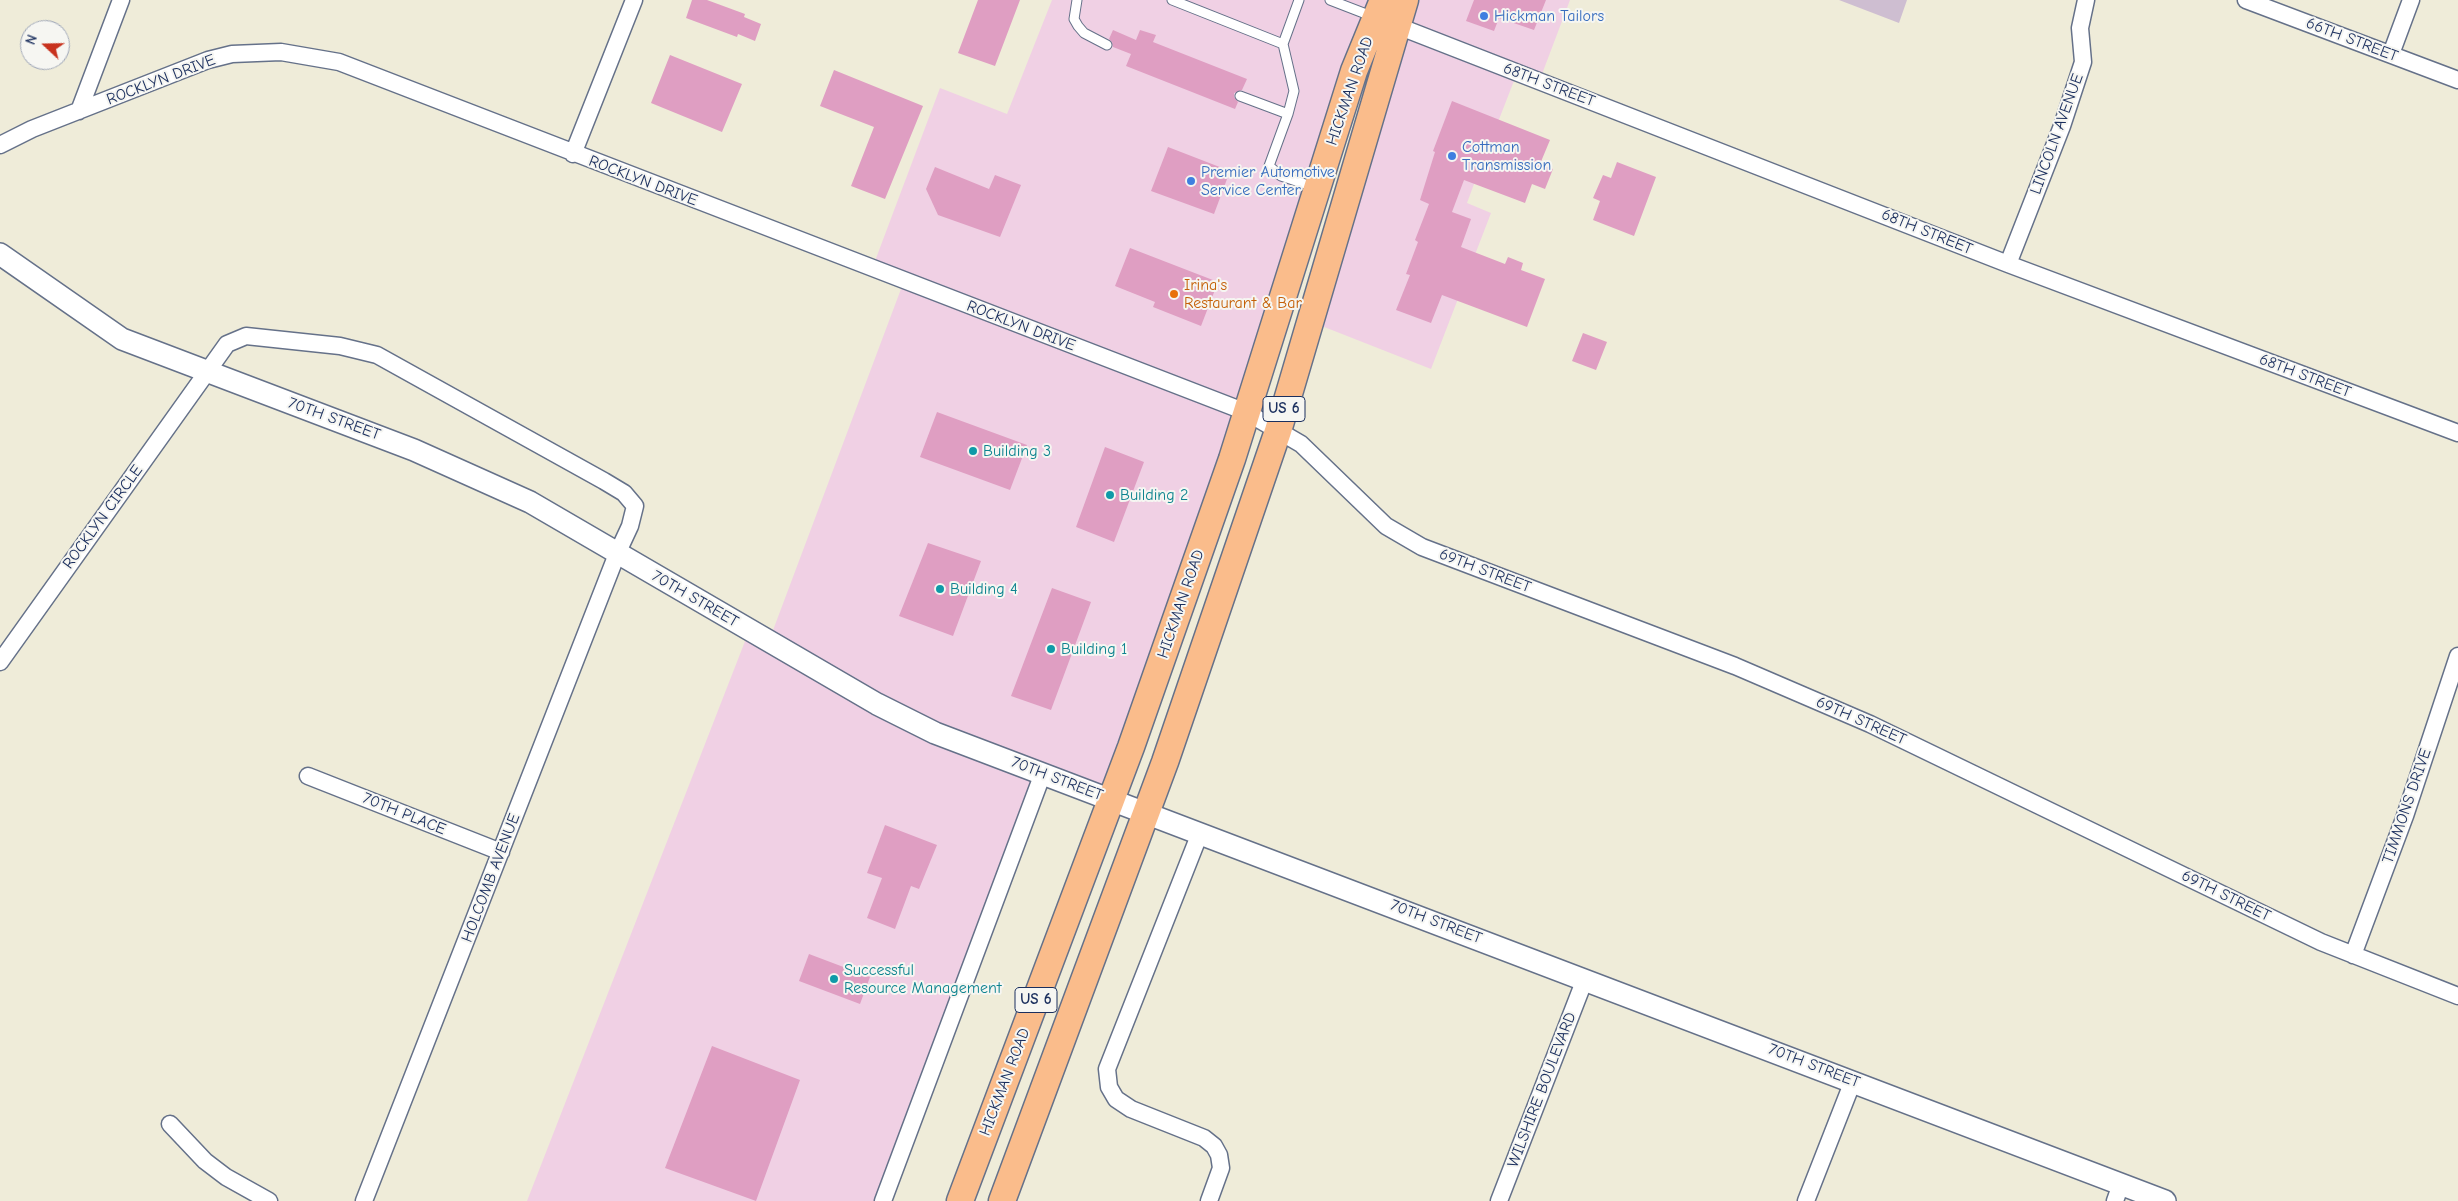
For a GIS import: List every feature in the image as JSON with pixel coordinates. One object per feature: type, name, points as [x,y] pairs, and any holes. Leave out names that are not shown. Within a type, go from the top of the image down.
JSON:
[{"type":"main road","name":"HICKMAN ROAD","points":[[960,1201],[1111,799],[1246,412],[1354,71],[1385,15],[1405,0]]},
{"type":"main road","name":"HICKMAN ROAD","points":[[1002,1201],[1146,812],[1278,431],[1385,15]]},
{"type":"street","points":[[79,111],[121,0]]},
{"type":"street","points":[[573,154],[634,0]]},
{"type":"street","name":"LINCOLN AVENUE","points":[[2008,264],[2062,126],[2083,62],[2080,28],[2086,0]]},
{"type":"street","name":"66TH STREET","points":[[2246,0],[2458,80]]},
{"type":"street","points":[[2391,54],[2411,0]]},
{"type":"street","name":"68TH STREET","points":[[1385,15],[2008,264],[2458,433]]},
{"type":"street","name":"ROCKLYN DRIVE","points":[[0,145],[79,111],[208,60],[232,54],[281,52],[339,62],[573,154],[1246,412],[1278,431]]},
{"type":"street","name":"70TH STREET","points":[[0,254],[122,339],[207,373],[355,427],[450,465],[530,502],[885,709],[935,733],[1853,1081],[2118,1193],[2165,1201]]},
{"type":"street","name":"ROCKLYN CIRCLE","points":[[0,662],[226,344],[246,336],[340,346],[362,350],[384,358],[624,493],[635,506],[630,526],[617,554]]},
{"type":"street","name":"69TH STREET","points":[[1278,431],[1301,444],[1386,526],[1422,547],[1735,666],[1870,724],[2321,942],[2458,996]]},
{"type":"street","name":"HOLCOMB AVENUE","points":[[364,1201],[617,554]]},
{"type":"street","name":"TIMMONS DRIVE","points":[[2353,955],[2405,816],[2458,656]]},
{"type":"street","points":[[883,1201],[1043,774]]},
{"type":"street","name":"70TH PLACE","points":[[308,776],[501,852]]},
{"type":"street","points":[[1200,833],[1108,1069],[1109,1087],[1116,1099],[1131,1109],[1204,1138],[1214,1146],[1219,1155],[1220,1168],[1209,1201]]},
{"type":"street","name":"WILSHIRE BOULEVARD","points":[[1499,1201],[1585,979]]},
{"type":"street","points":[[1806,1201],[1853,1081]]},
{"type":"street","points":[[170,1124],[205,1161],[226,1177],[269,1201]]},
{"type":"lane","points":[[1077,0],[1074,19],[1078,26],[1084,33],[1107,45]]},
{"type":"lane","points":[[1172,0],[1283,44]]},
{"type":"lane","points":[[1299,0],[1283,44],[1294,91],[1288,114],[1269,166],[1281,176],[1317,188]]},
{"type":"lane","points":[[1330,0],[1385,15]]},
{"type":"lane","points":[[1240,96],[1288,114]]},
{"type":"shaded area","points":[[1052,0],[1383,0],[1111,799],[1043,774],[883,1201],[527,1201],[749,631],[769,641],[904,281],[872,269],[940,88],[1007,114]]},
{"type":"shaded area","points":[[1405,0],[1570,0],[1539,82],[1517,73],[1474,184],[1467,203],[1491,213],[1431,369],[1309,321]]},
{"type":"shaded area","points":[[1839,0],[1907,0],[1899,23]]},
{"type":"building","points":[[692,0],[707,0],[745,14],[744,17],[761,24],[755,41],[738,34],[737,37],[686,18]]},
{"type":"building","points":[[978,0],[1020,0],[995,66],[958,53]]},
{"type":"building","name":"Hickman Tailors","points":[[1474,0],[1546,0],[1534,30],[1499,18],[1494,31],[1466,21]]},
{"type":"building","points":[[1113,30],[1136,40],[1140,30],[1156,35],[1153,42],[1247,79],[1242,90],[1234,93],[1234,97],[1238,102],[1235,109],[1126,66],[1131,54],[1113,47],[1109,39]]},
{"type":"building","points":[[670,55],[742,84],[722,132],[651,103]]},
{"type":"building","points":[[834,70],[923,106],[885,199],[851,186],[874,127],[820,106]]},
{"type":"building","points":[[1452,101],[1550,140],[1540,164],[1553,169],[1545,189],[1532,184],[1525,203],[1464,180],[1452,212],[1471,219],[1461,247],[1505,264],[1508,257],[1523,263],[1521,270],[1545,279],[1527,327],[1442,295],[1431,323],[1396,310],[1410,275],[1406,274],[1418,242],[1415,240],[1429,204],[1420,200],[1435,152],[1433,151]]},
{"type":"building","name":"Premier Automotive Service Center","points":[[1168,147],[1230,171],[1214,214],[1151,191]]},
{"type":"building","points":[[1617,162],[1656,177],[1634,236],[1593,220],[1600,201],[1593,198],[1603,175],[1611,178]]},
{"type":"building","points":[[935,167],[989,189],[995,175],[1021,185],[1000,237],[938,215],[926,189]]},
{"type":"building","name":"Irina's Restaurant & Bar","points":[[1130,248],[1218,282],[1201,326],[1153,307],[1155,302],[1115,286]]},
{"type":"building","points":[[1583,333],[1607,342],[1596,370],[1572,361]]},
{"type":"building","name":"Building 3","points":[[937,412],[1027,445],[1010,490],[920,457]]},
{"type":"building","name":"Building 2","points":[[1105,447],[1144,462],[1114,542],[1076,527]]},
{"type":"building","name":"Building 4","points":[[928,543],[981,561],[953,636],[899,616]]},
{"type":"building","name":"Building 1","points":[[1052,588],[1091,602],[1051,710],[1011,696]]},
{"type":"building","points":[[885,825],[937,845],[919,889],[911,886],[895,929],[867,918],[882,878],[867,873]]},
{"type":"building","name":"Successful Resource Management","points":[[809,954],[870,977],[860,1004],[799,981]]},
{"type":"building","points":[[712,1046],[800,1080],[756,1201],[665,1168]]},
{"type":"place","name":"Hickman Tailors","points":[[1484,16]]},
{"type":"place","name":"Cottman Transmission","points":[[1452,156]]},
{"type":"place","name":"Premier Automotive Service Center","points":[[1191,181]]},
{"type":"place","name":"Irina's Restaurant & Bar","points":[[1174,294]]},
{"type":"place","name":"Building 3","points":[[973,451]]},
{"type":"place","name":"Building 2","points":[[1110,495]]},
{"type":"place","name":"Building 4","points":[[940,589]]},
{"type":"place","name":"Building 1","points":[[1051,649]]},
{"type":"place","name":"Successful Resource Management","points":[[834,979]]}]
